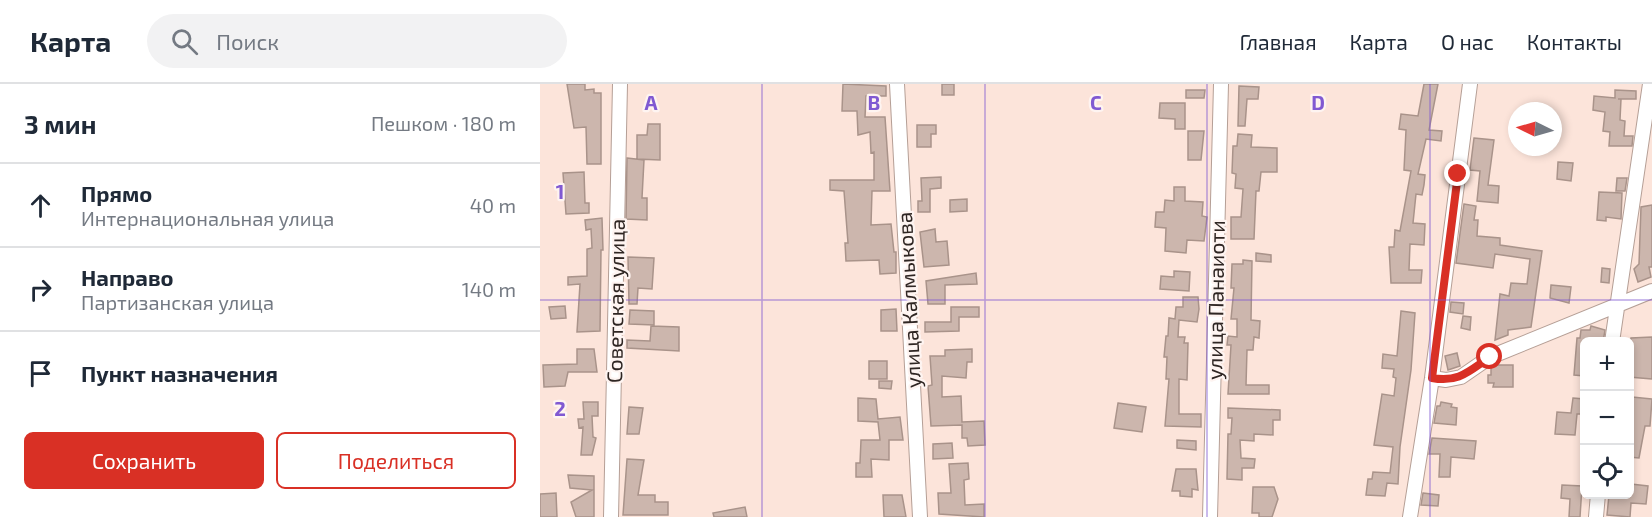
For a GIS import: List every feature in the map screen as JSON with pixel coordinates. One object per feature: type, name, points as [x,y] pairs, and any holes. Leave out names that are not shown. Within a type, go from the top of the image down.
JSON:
[{"type":"street","name":"Советская улица","points":[[611,517],[620,84]]},
{"type":"street","name":"улица Калмыкова","points":[[897,84],[920,517]]},
{"type":"street","name":"улица Панаиоти","points":[[1210,517],[1221,84]]},
{"type":"street","points":[[1410,517],[1432,378],[1470,84]]},
{"type":"street","points":[[1613,337],[1647,122],[1650,84]]},
{"type":"street","points":[[1432,378],[1446,380],[1461,376],[1490,357],[1652,291]]},
{"type":"street","points":[[1596,517],[1598,499]]},
{"type":"building","points":[[567,84],[585,84],[585,90],[594,89],[594,93],[601,93],[601,164],[587,164],[586,127],[574,128]]},
{"type":"building","points":[[843,84],[886,86],[886,96],[866,96],[865,117],[885,117],[890,191],[872,191],[871,225],[891,224],[894,252],[896,252],[896,273],[880,274],[879,260],[846,261],[845,243],[848,243],[844,191],[830,190],[830,180],[874,180],[874,152],[871,153],[870,132],[858,135],[857,111],[842,111]]},
{"type":"building","points":[[942,84],[954,84],[954,95],[942,95]]},
{"type":"building","points":[[1424,84],[1438,84],[1429,130],[1442,131],[1441,141],[1426,139],[1418,174],[1425,175],[1424,185],[1422,195],[1416,194],[1413,223],[1425,224],[1424,245],[1410,244],[1409,270],[1422,270],[1421,283],[1391,283],[1389,247],[1394,247],[1395,230],[1400,231],[1411,171],[1404,170],[1406,130],[1399,129],[1401,114],[1418,116]]},
{"type":"building","points":[[1239,86],[1259,87],[1258,99],[1247,99],[1245,126],[1238,126]]},
{"type":"building","points":[[1186,90],[1205,90],[1204,98],[1186,98]]},
{"type":"building","points":[[1615,90],[1636,91],[1636,99],[1621,99],[1620,120],[1625,121],[1624,136],[1633,136],[1632,146],[1609,146],[1610,132],[1603,131],[1605,112],[1593,110],[1594,96],[1615,98]]},
{"type":"building","points":[[1160,103],[1185,103],[1185,129],[1175,129],[1175,119],[1159,118]]},
{"type":"building","points":[[648,124],[660,124],[660,160],[637,159],[637,135],[647,135]]},
{"type":"building","points":[[917,125],[936,125],[936,134],[931,134],[931,147],[917,147]]},
{"type":"building","points":[[1188,131],[1204,131],[1201,160],[1188,160]]},
{"type":"building","points":[[1238,134],[1252,135],[1251,147],[1277,148],[1277,172],[1261,172],[1259,191],[1256,191],[1254,239],[1231,239],[1231,217],[1241,217],[1243,189],[1235,188],[1236,174],[1232,173],[1233,146],[1237,146]]},
{"type":"building","points":[[1474,138],[1494,140],[1488,185],[1499,186],[1498,203],[1477,201],[1480,171],[1470,170]]},
{"type":"building","points":[[627,158],[644,160],[642,198],[647,198],[647,220],[626,219]]},
{"type":"building","points":[[1558,162],[1573,163],[1571,181],[1557,179]]},
{"type":"building","points":[[584,172],[585,203],[589,203],[589,213],[566,214],[563,173]]},
{"type":"building","points":[[941,177],[941,188],[930,189],[930,212],[918,212],[918,201],[922,201],[921,178]]},
{"type":"building","points":[[1617,178],[1627,178],[1625,191],[1616,191]]},
{"type":"building","points":[[1174,187],[1185,187],[1185,201],[1203,202],[1202,216],[1207,217],[1204,241],[1187,240],[1186,253],[1165,251],[1166,228],[1155,227],[1156,212],[1164,212],[1165,200],[1174,201]]},
{"type":"building","points":[[1599,192],[1622,193],[1621,219],[1606,217],[1606,221],[1597,220]]},
{"type":"building","points":[[967,199],[967,211],[950,212],[950,200]]},
{"type":"building","points":[[1464,204],[1476,206],[1474,220],[1478,220],[1477,236],[1500,238],[1500,245],[1542,251],[1531,327],[1508,330],[1508,335],[1495,340],[1500,294],[1509,296],[1511,283],[1527,284],[1530,259],[1495,254],[1493,268],[1456,263]]},
{"type":"building","points":[[1652,205],[1652,267],[1649,267],[1651,277],[1638,282],[1634,269],[1639,264],[1641,207]]},
{"type":"building","points":[[602,218],[600,331],[577,332],[580,284],[568,285],[568,277],[587,276],[587,249],[592,248],[591,229],[586,230],[585,220]]},
{"type":"building","points":[[935,229],[936,242],[947,241],[949,265],[924,267],[920,232]]},
{"type":"building","points":[[1256,253],[1271,255],[1271,262],[1256,261]]},
{"type":"building","points":[[628,257],[654,258],[652,289],[638,288],[637,304],[629,304]]},
{"type":"building","points":[[1243,260],[1252,261],[1251,320],[1260,321],[1259,338],[1254,337],[1253,350],[1247,350],[1246,385],[1269,385],[1269,394],[1228,394],[1231,345],[1227,345],[1228,336],[1237,337],[1237,319],[1231,319],[1234,288],[1231,288],[1232,264],[1243,264]]},
{"type":"building","points":[[1602,268],[1610,269],[1609,283],[1601,282]]},
{"type":"building","points":[[1174,271],[1190,272],[1189,291],[1160,289],[1161,276],[1174,277]]},
{"type":"building","points":[[976,273],[977,284],[945,285],[945,304],[928,304],[926,281]]},
{"type":"building","points":[[1551,285],[1571,287],[1569,303],[1550,298]]},
{"type":"building","points":[[1183,297],[1198,297],[1199,309],[1197,322],[1179,320],[1178,337],[1185,337],[1184,343],[1188,343],[1187,380],[1179,379],[1179,414],[1201,414],[1201,427],[1165,426],[1169,379],[1166,379],[1167,357],[1164,357],[1166,336],[1168,336],[1169,318],[1175,319],[1176,307],[1183,307]]},
{"type":"building","points":[[1451,302],[1464,303],[1463,314],[1450,312]]},
{"type":"building","points":[[565,306],[566,318],[551,319],[549,307]]},
{"type":"building","points":[[951,307],[979,307],[979,317],[959,317],[959,331],[925,332],[925,322],[951,322]]},
{"type":"building","points":[[896,309],[897,331],[881,331],[881,310]]},
{"type":"building","points":[[630,310],[654,311],[654,325],[629,324]]},
{"type":"building","points":[[1401,311],[1415,313],[1398,484],[1387,483],[1385,496],[1366,495],[1368,479],[1372,479],[1373,472],[1390,473],[1393,447],[1374,445],[1382,394],[1394,396],[1396,378],[1393,377],[1394,369],[1382,368],[1383,354],[1397,356]]},
{"type":"building","points":[[1463,316],[1471,317],[1470,330],[1461,328]]},
{"type":"building","points":[[651,326],[679,327],[679,351],[627,348],[627,340],[650,341]]},
{"type":"building","points":[[1591,326],[1605,330],[1604,337],[1580,337],[1581,330],[1590,330]]},
{"type":"building","points":[[1652,337],[1652,379],[1634,377],[1634,338]]},
{"type":"building","points":[[1577,338],[1580,338],[1580,376],[1574,375]]},
{"type":"building","points":[[577,349],[594,349],[597,372],[568,372],[565,386],[544,387],[543,365],[577,364]]},
{"type":"building","points":[[972,349],[972,362],[967,362],[966,378],[942,376],[942,397],[961,396],[962,422],[984,421],[985,445],[968,446],[967,438],[962,438],[962,425],[931,426],[928,386],[932,385],[930,356],[945,356],[945,350]]},
{"type":"building","points":[[1457,353],[1460,366],[1448,370],[1445,356]]},
{"type":"building","points":[[869,361],[887,361],[887,379],[869,379]]},
{"type":"building","points":[[1513,365],[1513,387],[1493,387],[1494,383],[1488,383],[1488,375],[1491,375],[1491,367]]},
{"type":"building","points":[[879,381],[892,381],[891,389],[879,388]]},
{"type":"building","points":[[1634,397],[1652,399],[1650,426],[1645,426],[1639,458],[1634,458]]},
{"type":"building","points":[[858,398],[876,399],[878,419],[900,417],[903,440],[889,440],[889,460],[871,459],[872,477],[856,477],[856,463],[860,463],[861,440],[880,440],[878,422],[858,421]]},
{"type":"building","points":[[1573,398],[1580,399],[1580,414],[1577,414],[1575,435],[1555,434],[1557,412],[1571,413]]},
{"type":"building","points":[[583,402],[598,402],[598,416],[592,416],[593,437],[596,438],[592,455],[581,455],[583,427],[579,428],[578,419],[584,419]]},
{"type":"building","points":[[1441,402],[1452,404],[1451,407],[1457,408],[1456,425],[1434,423],[1437,406],[1440,406]]},
{"type":"building","points":[[1118,403],[1146,407],[1142,432],[1114,428]]},
{"type":"building","points":[[629,407],[643,408],[639,434],[627,434]]},
{"type":"building","points":[[1228,408],[1280,410],[1280,420],[1273,420],[1273,435],[1254,434],[1254,441],[1240,440],[1241,458],[1255,459],[1254,468],[1242,468],[1242,480],[1227,479],[1228,434],[1231,434],[1232,418],[1228,418]]},
{"type":"building","points":[[1432,438],[1476,441],[1474,459],[1451,457],[1450,477],[1439,477],[1440,454],[1429,454]]},
{"type":"building","points":[[1177,440],[1196,441],[1196,450],[1177,448]]},
{"type":"building","points":[[952,443],[953,458],[933,459],[933,444]]},
{"type":"building","points":[[627,459],[644,460],[638,495],[655,495],[655,502],[668,502],[668,515],[623,515]]},
{"type":"building","points":[[968,463],[969,479],[964,480],[965,505],[984,504],[984,517],[939,514],[938,493],[951,493],[949,464]]},
{"type":"building","points":[[1176,469],[1196,469],[1198,490],[1192,489],[1192,497],[1180,496],[1180,491],[1172,491]]},
{"type":"building","points":[[568,475],[594,476],[594,517],[576,517],[571,502],[592,490],[570,488]]},
{"type":"building","points":[[1634,484],[1648,486],[1646,504],[1631,503],[1630,517],[1607,515],[1609,499],[1634,499]]},
{"type":"building","points":[[1562,485],[1580,486],[1580,517],[1569,517],[1570,499],[1561,498]]},
{"type":"building","points":[[1253,487],[1274,487],[1278,499],[1272,517],[1259,517],[1259,513],[1252,513]]},
{"type":"building","points":[[556,493],[557,517],[540,517],[540,494]]},
{"type":"building","points":[[1423,493],[1439,495],[1438,506],[1421,505]]},
{"type":"building","points":[[883,495],[902,495],[906,517],[884,517]]},
{"type":"building","points":[[745,507],[747,517],[714,517],[713,513]]},
{"type":"route","points":[[1458,174],[1432,378],[1446,380],[1461,376],[1490,357]]}]
